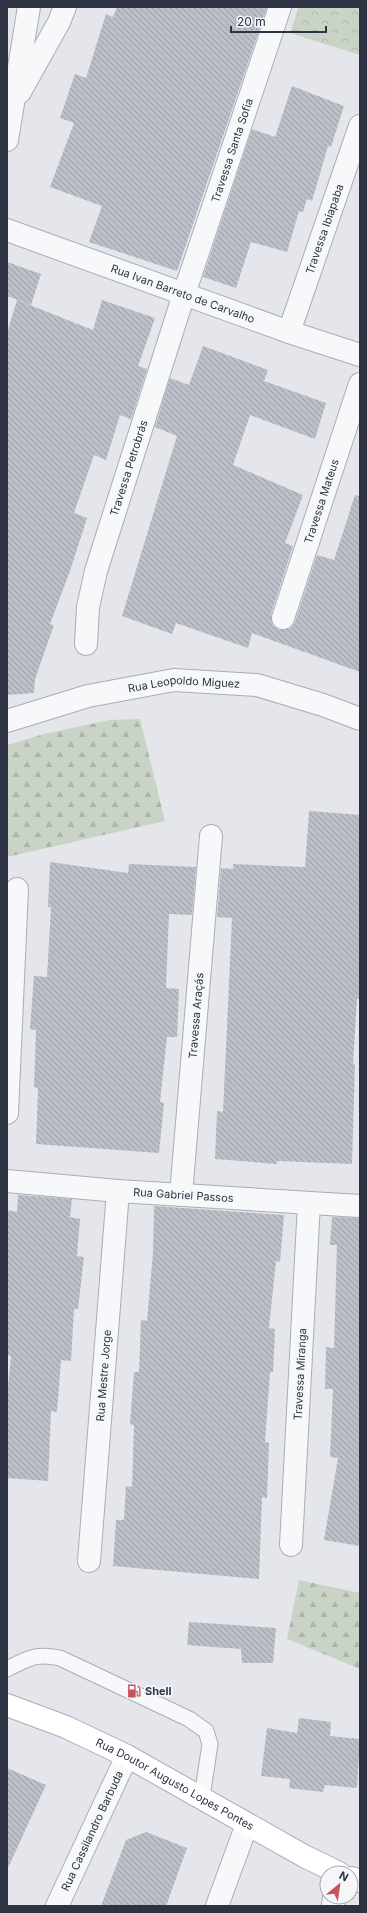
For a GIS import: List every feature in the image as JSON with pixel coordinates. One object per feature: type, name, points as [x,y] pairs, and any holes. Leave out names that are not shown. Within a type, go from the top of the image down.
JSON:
[{"type":"street","points":[[7,140],[29,7]]},
{"type":"street","points":[[13,106],[59,22],[65,7]]},
{"type":"street","name":"Travessa Santa Sofia","points":[[184,294],[280,7]]},
{"type":"street","name":"Travessa Ibiapaba","points":[[289,332],[360,126]]},
{"type":"street","name":"Rua Ivan Barreto de Carvalho","points":[[7,230],[289,332],[360,355]]},
{"type":"street","name":"Travessa Petrobrás","points":[[86,644],[88,607],[96,571],[184,294]]},
{"type":"street","name":"Travessa Mateus","points":[[283,618],[360,384]]},
{"type":"street","name":"Rua Leopoldo Miguez","points":[[7,721],[88,696],[174,680],[257,685],[323,705],[360,719]]},
{"type":"street","name":"Travessa Araçás","points":[[181,1195],[211,836]]},
{"type":"street","points":[[7,1113],[17,889]]},
{"type":"street","name":"Rua Gabriel Passos","points":[[7,1181],[118,1191],[360,1206]]},
{"type":"street","name":"Rua Mestre Jorge","points":[[89,1560],[118,1191]]},
{"type":"street","name":"Travessa Miranga","points":[[291,1545],[309,1203]]},
{"type":"street","name":"Rua Doutor Augusto Lopes Pontes","points":[[7,1705],[66,1727],[128,1756],[322,1865]]},
{"type":"street","name":"Rua Cassilandro Barbuda","points":[[57,1906],[128,1756]]},
{"type":"street","points":[[217,1906],[247,1824]]},
{"type":"lane","points":[[7,1669],[31,1657],[44,1655],[60,1658],[189,1719],[206,1731],[210,1744],[202,1797]]},
{"type":"green space","points":[[299,7],[360,7],[360,55],[290,33]]},
{"type":"green space","points":[[140,719],[165,821],[7,857],[7,745],[44,734],[109,720]]},
{"type":"green space","points":[[299,1580],[360,1593],[360,1669],[287,1639]]},
{"type":"building","points":[[117,7],[267,7],[177,271],[89,242],[102,206],[50,187],[74,123],[60,118],[75,74],[86,78],[106,14],[113,17]]},
{"type":"building","points":[[292,86],[344,106],[331,147],[328,146],[312,201],[307,199],[303,212],[299,211],[287,252],[251,242],[236,288],[203,277],[252,129],[275,137]]},
{"type":"building","points":[[7,262],[41,274],[31,305],[7,296]]},
{"type":"building","points":[[17,300],[93,330],[102,300],[155,318],[138,366],[147,369],[131,419],[120,415],[106,460],[94,455],[74,513],[87,518],[70,571],[50,624],[54,625],[35,679],[34,693],[7,695],[7,333]]},
{"type":"building","points":[[203,346],[268,370],[264,381],[326,403],[315,439],[250,415],[233,465],[303,495],[285,543],[293,546],[271,614],[273,626],[279,630],[291,628],[295,622],[317,555],[334,560],[355,495],[360,496],[360,672],[252,633],[248,648],[176,623],[172,634],[122,616],[177,436],[155,427],[170,378],[189,385]]},
{"type":"building","points":[[309,811],[360,815],[360,999],[357,999],[353,1064],[355,1064],[352,1164],[277,1161],[277,1164],[215,1159],[217,1111],[223,1112],[232,918],[217,917],[221,868],[233,869],[233,864],[305,867]]},
{"type":"building","points":[[50,862],[128,873],[129,864],[196,867],[192,915],[169,914],[166,988],[179,989],[177,1037],[167,1037],[160,1102],[164,1103],[159,1153],[36,1144],[38,1088],[34,1087],[36,1030],[30,1029],[34,976],[47,977],[51,907],[48,907]]},
{"type":"building","points":[[18,1195],[72,1199],[70,1217],[80,1219],[77,1256],[84,1257],[78,1309],[74,1309],[71,1361],[61,1360],[57,1412],[51,1411],[48,1481],[7,1478],[7,1396],[11,1356],[7,1355],[7,1210],[17,1212]]},
{"type":"building","points":[[154,1206],[284,1215],[280,1262],[276,1261],[269,1328],[275,1329],[273,1372],[270,1372],[265,1442],[269,1443],[267,1498],[262,1497],[259,1579],[113,1566],[116,1520],[124,1520],[126,1486],[132,1487],[134,1425],[130,1424],[134,1372],[139,1372],[141,1320],[147,1321],[153,1253]]},
{"type":"building","points":[[332,1217],[360,1218],[360,1546],[324,1540],[338,1458],[330,1457],[333,1389],[325,1389],[326,1347],[334,1348],[337,1245],[330,1245]]},
{"type":"building","points":[[189,1622],[276,1628],[273,1663],[242,1663],[241,1649],[187,1645]]},
{"type":"building","points":[[299,1718],[331,1722],[330,1736],[360,1739],[357,1788],[325,1785],[323,1792],[289,1788],[290,1779],[261,1776],[267,1728],[297,1733]]},
{"type":"building","points":[[7,1768],[46,1785],[7,1870]]},
{"type":"building","points":[[146,1832],[187,1848],[166,1906],[101,1906],[126,1840]]},
{"type":"place","name":"Shell","points":[[134,1691]]}]
